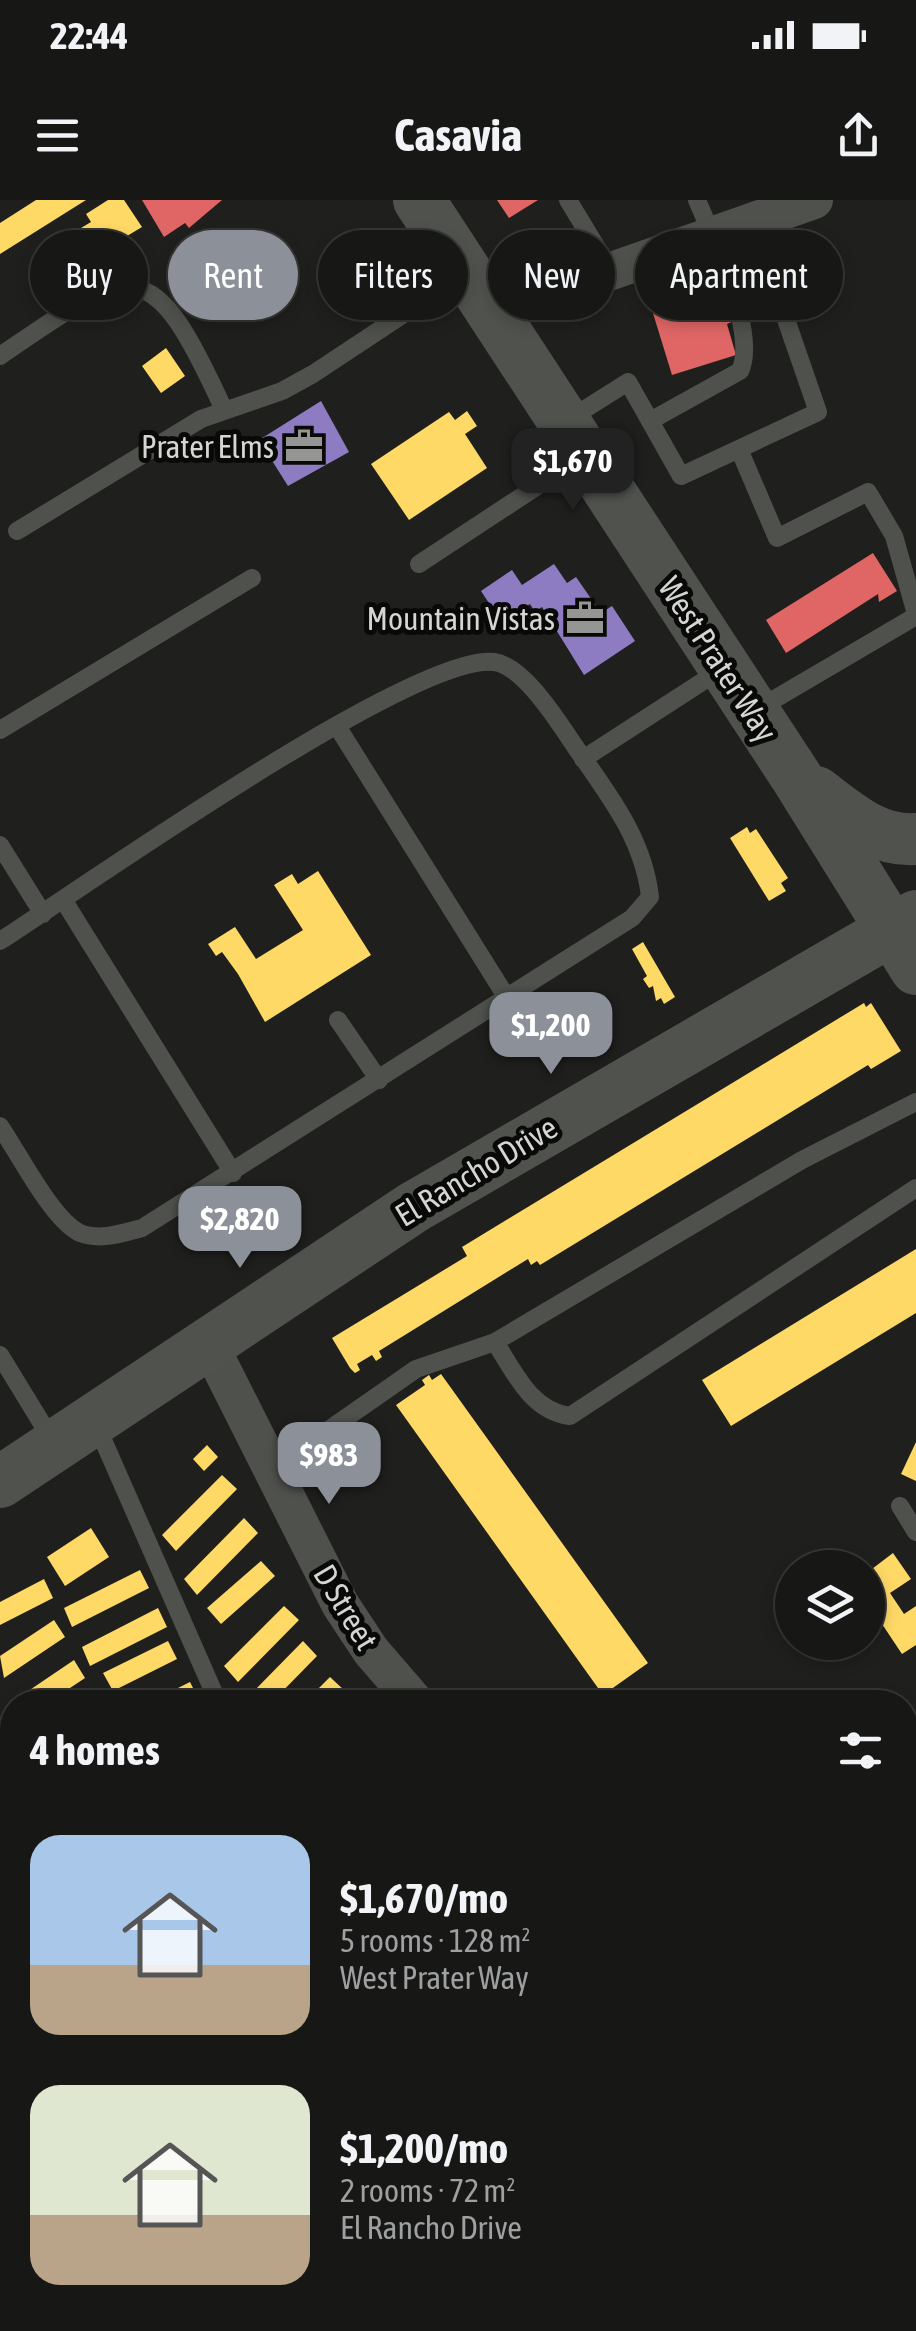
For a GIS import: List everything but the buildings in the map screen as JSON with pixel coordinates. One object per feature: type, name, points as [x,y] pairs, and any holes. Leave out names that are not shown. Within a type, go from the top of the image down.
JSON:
[{"type":"main road","name":"West Prater Way","points":[[419,200],[722,669],[908,938]]},
{"type":"main road","points":[[797,778],[866,829],[896,840],[916,839]]},
{"type":"main road","name":"El Rancho Drive","points":[[0,1482],[208,1342],[512,1147],[908,938]]},
{"type":"street","points":[[725,230],[768,211],[814,200]]},
{"type":"street","points":[[479,293],[488,292]]},
{"type":"street","name":"D Street","points":[[208,1342],[340,1604],[371,1651],[405,1690]]},
{"type":"lane","points":[[568,200],[586,230]]},
{"type":"lane","points":[[697,200],[710,230]]},
{"type":"lane","points":[[420,564],[574,439],[628,382],[681,476],[818,412],[768,211]]},
{"type":"lane","points":[[0,356],[82,299],[118,284],[155,294],[188,333],[224,410]]},
{"type":"lane","points":[[16,531],[201,419],[282,391],[479,293]]},
{"type":"lane","points":[[650,421],[740,371],[746,357],[736,320]]},
{"type":"lane","points":[[739,449],[777,538],[868,492],[894,536],[916,615],[752,713]]},
{"type":"lane","points":[[0,730],[252,578]]},
{"type":"lane","points":[[0,942],[337,726],[460,666],[497,662],[527,682],[626,822],[646,864],[650,896],[632,918],[142,1228],[110,1236],[80,1233],[60,1216],[0,1126]]},
{"type":"lane","points":[[584,758],[722,669]]},
{"type":"lane","points":[[337,726],[506,998]]},
{"type":"lane","points":[[0,845],[43,914]]},
{"type":"lane","points":[[64,900],[233,1173]]},
{"type":"lane","points":[[338,1020],[380,1080]]},
{"type":"lane","points":[[310,1444],[416,1369],[495,1342],[802,1160],[913,1111]]},
{"type":"lane","points":[[495,1342],[532,1398],[551,1414],[570,1416],[916,1188]]},
{"type":"lane","points":[[0,1355],[74,1432],[212,1690]]},
{"type":"lane","points":[[900,1506],[916,1532]]},
{"type":"place","name":"Prater Elms","points":[[304,446]]},
{"type":"place","name":"Mountain Vistas","points":[[585,618]]}]
